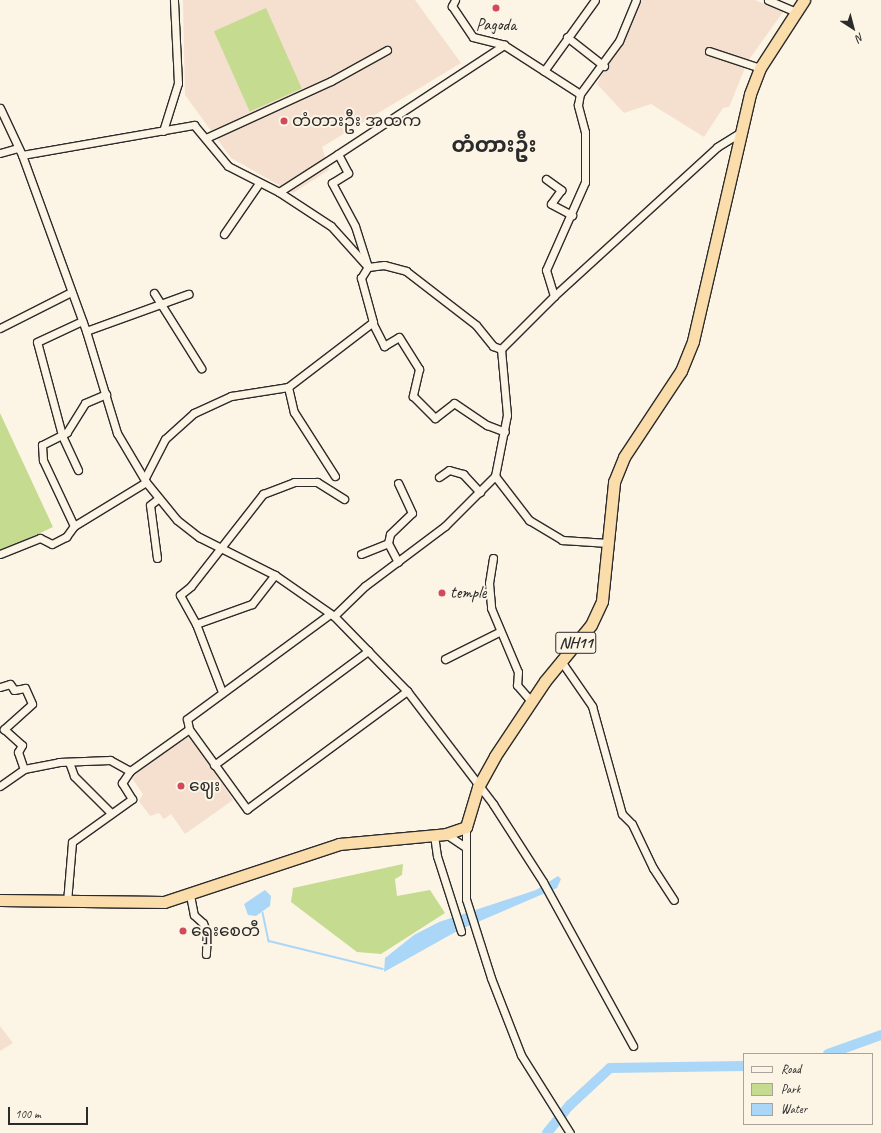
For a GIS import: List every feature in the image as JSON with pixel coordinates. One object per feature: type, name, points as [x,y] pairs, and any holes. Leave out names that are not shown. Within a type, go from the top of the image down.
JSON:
[{"type":"highway","name":"NH11","points":[[466,827],[478,787],[531,701],[561,661],[591,625],[602,601],[614,482],[624,457],[681,371],[693,341],[740,132],[760,68],[804,0]]},
{"type":"highway","points":[[0,900],[164,902],[190,895],[339,844],[446,834],[466,827]]},
{"type":"street","points":[[163,131],[178,83],[174,0]]},
{"type":"street","points":[[446,0],[454,3],[473,38],[504,45],[580,94]]},
{"type":"street","points":[[544,71],[595,0]]},
{"type":"street","points":[[554,296],[546,270],[572,215],[585,182],[585,132],[578,105],[580,94],[604,66],[636,0]]},
{"type":"street","points":[[768,0],[796,12]]},
{"type":"street","points":[[567,37],[604,66]]},
{"type":"street","points":[[279,192],[504,45]]},
{"type":"street","points":[[206,138],[331,81],[387,50]]},
{"type":"street","points":[[709,51],[760,68]]},
{"type":"street","points":[[0,108],[17,148],[22,155],[86,331],[117,433],[146,480],[177,520],[220,546],[275,575],[332,615],[407,691],[478,787],[543,882],[633,1046]]},
{"type":"street","points":[[22,155],[194,125],[228,166],[279,192],[331,226],[368,266]]},
{"type":"street","points":[[407,691],[247,809],[189,729],[187,719],[222,692],[332,615],[445,526],[480,492],[495,476],[505,432],[502,349],[554,296],[718,147],[740,132]]},
{"type":"street","points":[[0,153],[17,148]]},
{"type":"street","points":[[338,154],[348,173],[332,183],[355,226],[368,266],[361,278],[372,311],[372,322],[384,346],[399,337],[419,369],[413,396],[435,418],[454,403],[487,425],[505,432]]},
{"type":"street","points":[[546,179],[561,190],[551,204],[572,215]]},
{"type":"street","points":[[224,234],[259,183]]},
{"type":"street","points":[[368,266],[384,265],[406,271],[476,325],[493,346],[502,349]]},
{"type":"street","points":[[0,328],[71,292]]},
{"type":"street","points":[[154,293],[201,368]]},
{"type":"street","points":[[86,331],[152,309],[160,303],[188,294]]},
{"type":"street","points":[[78,470],[62,434],[37,342],[82,321]]},
{"type":"street","points":[[0,554],[40,538],[52,544],[66,536],[74,526],[146,480],[166,439],[194,413],[231,396],[288,388],[372,322]]},
{"type":"street","points":[[288,388],[294,412],[335,476]]},
{"type":"street","points":[[74,526],[43,460],[42,444],[62,434],[85,403],[106,394]]},
{"type":"street","points":[[439,477],[449,470],[463,474],[480,492]]},
{"type":"street","points":[[495,476],[529,520],[562,540],[608,543]]},
{"type":"street","points":[[222,692],[196,624],[180,595],[191,586],[220,546],[263,494],[294,482],[317,482],[344,499]]},
{"type":"street","points":[[398,483],[412,513],[390,534],[388,543],[398,562]]},
{"type":"street","points":[[157,558],[150,505],[159,498]]},
{"type":"street","points":[[361,554],[388,543]]},
{"type":"street","points":[[493,558],[489,584],[491,608],[499,632],[518,672],[517,685],[531,701]]},
{"type":"street","points":[[196,624],[252,604],[275,575]]},
{"type":"street","points":[[445,659],[499,632]]},
{"type":"street","points":[[214,765],[368,651]]},
{"type":"street","points":[[561,661],[592,706],[622,814],[674,900]]},
{"type":"street","points":[[0,687],[10,684],[14,690],[25,688],[32,704],[4,729],[22,745],[18,752],[24,769]]},
{"type":"street","points":[[67,902],[72,842],[132,799],[122,783],[130,771],[189,729]]},
{"type":"street","points":[[0,786],[24,769],[69,762],[110,760],[130,771]]},
{"type":"street","points":[[69,762],[74,776],[111,814]]},
{"type":"street","points":[[466,827],[465,847],[468,907],[491,978],[521,1055],[570,1133]]},
{"type":"street","points":[[446,834],[465,847]]},
{"type":"street","points":[[434,835],[453,912],[461,931]]},
{"type":"street","points":[[190,895],[194,915],[203,923],[207,932],[206,954]]},
{"type":"shaded area","name":"တံတားဦး အထက","points":[[183,0],[415,0],[461,63],[322,147],[329,170],[293,193],[231,158],[185,95]]},
{"type":"shaded area","points":[[640,0],[755,0],[783,12],[748,61],[729,107],[723,108],[704,137],[651,104],[624,113],[597,84]]},
{"type":"shaded area","name":"ဈေး","points":[[190,734],[233,800],[185,834],[171,814],[164,819],[159,813],[150,816],[139,801],[143,794],[131,777]]},
{"type":"shaded area","points":[[0,1026],[13,1043],[0,1051]]},
{"type":"green space","points":[[266,8],[302,88],[250,112],[214,31]]},
{"type":"green space","points":[[0,413],[53,527],[0,552]]},
{"type":"green space","points":[[403,864],[402,875],[395,879],[397,896],[430,890],[445,913],[381,954],[357,952],[291,902],[293,888]]},
{"type":"water","points":[[558,876],[561,879],[557,888],[459,930],[384,972],[385,958],[414,935],[439,922],[536,890]]},
{"type":"water","points":[[265,890],[271,896],[270,906],[256,916],[248,915],[244,904]]},
{"type":"waterway","points":[[263,913],[269,941],[383,969]]},
{"type":"waterway","points":[[831,1053],[881,1035]]},
{"type":"waterway","points":[[547,1133],[570,1105],[610,1068],[743,1066]]},
{"type":"place","name":"Pagoda","points":[[496,8]]},
{"type":"place","name":"တံတားဦး အထက","points":[[284,121]]},
{"type":"place","name":"temple","points":[[442,593]]},
{"type":"place","name":"ဈေး","points":[[181,786]]},
{"type":"place","name":"ရှေးစေတီ","points":[[183,931]]},
{"type":"district","name":"တံတားဦး","points":[[494,145]]}]
